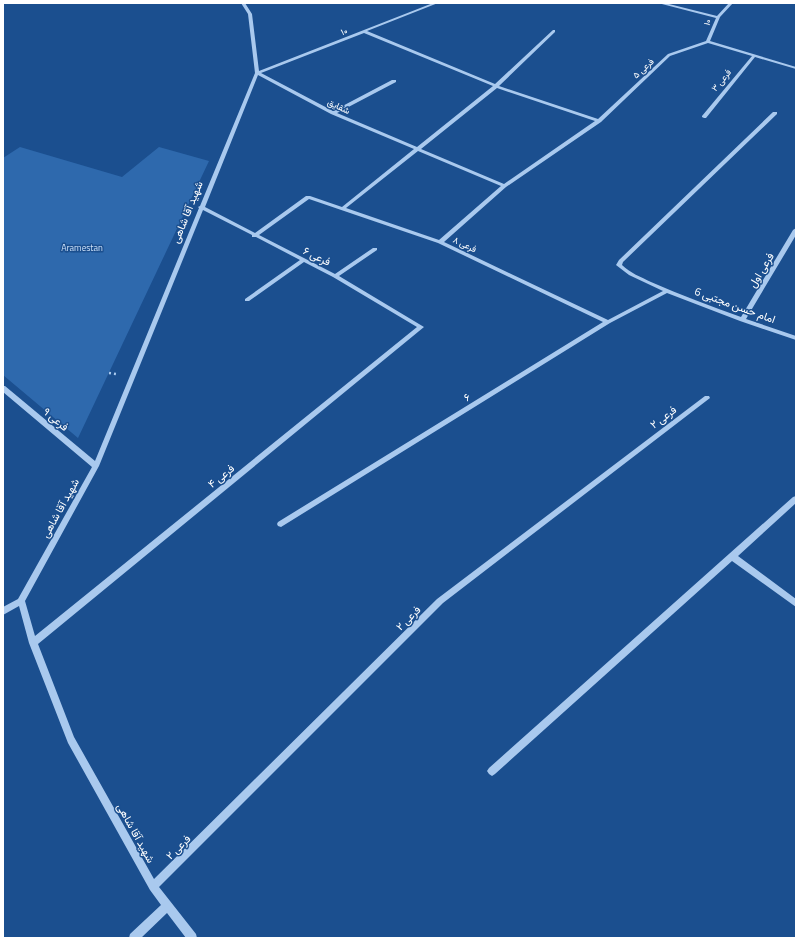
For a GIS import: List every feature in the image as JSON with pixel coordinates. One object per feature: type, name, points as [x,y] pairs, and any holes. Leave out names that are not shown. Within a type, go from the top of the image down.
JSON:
[{"type":"street","points":[[243,3],[250,14],[256,72]]},
{"type":"street","name":"۱۰","points":[[256,72],[365,32],[436,3]]},
{"type":"street","name":"۱۰","points":[[660,3],[718,17],[708,42]]},
{"type":"street","points":[[718,17],[731,3]]},
{"type":"street","points":[[342,209],[496,86],[554,31]]},
{"type":"street","points":[[365,32],[496,86],[598,121]]},
{"type":"street","points":[[708,42],[796,68]]},
{"type":"street","name":"فرعی ۵","points":[[440,242],[504,186],[598,121],[669,55],[708,42]]},
{"type":"street","name":"فرعی ۳","points":[[704,117],[754,56]]},
{"type":"street","name":"شقایق","points":[[256,72],[333,113],[504,186]]},
{"type":"street","name":"شهید آقا شاهی","points":[[192,938],[153,888],[71,740],[34,643],[21,601],[96,466],[256,72]]},
{"type":"street","points":[[333,113],[394,81]]},
{"type":"street","name":"امام حسن مجتبی 6","points":[[775,114],[621,261],[619,265],[625,271],[667,290],[742,320],[796,338]]},
{"type":"street","name":"فرعی ۸","points":[[254,236],[308,198],[440,242],[608,322]]},
{"type":"street","name":"فرعی ۶","points":[[201,208],[302,261],[335,276],[422,327]]},
{"type":"street","name":"فرعی اول","points":[[742,320],[796,230]]},
{"type":"street","points":[[335,276],[375,249]]},
{"type":"street","points":[[247,300],[302,261]]},
{"type":"street","name":"۶","points":[[281,524],[608,322],[667,290]]},
{"type":"street","name":"فرعی ۴","points":[[34,643],[422,327]]},
{"type":"street","name":"فرعی ۹","points":[[4,390],[96,466]]},
{"type":"street","name":"فرعی ۲","points":[[153,888],[440,601],[706,398]]},
{"type":"street","points":[[492,771],[796,498]]},
{"type":"street","points":[[732,556],[796,604]]},
{"type":"street","points":[[3,611],[21,601]]},
{"type":"street","points":[[134,938],[167,906]]},
{"type":"green space","name":"Aramestan","points":[[20,147],[122,177],[159,147],[209,161],[78,438],[3,375],[3,158]]}]
